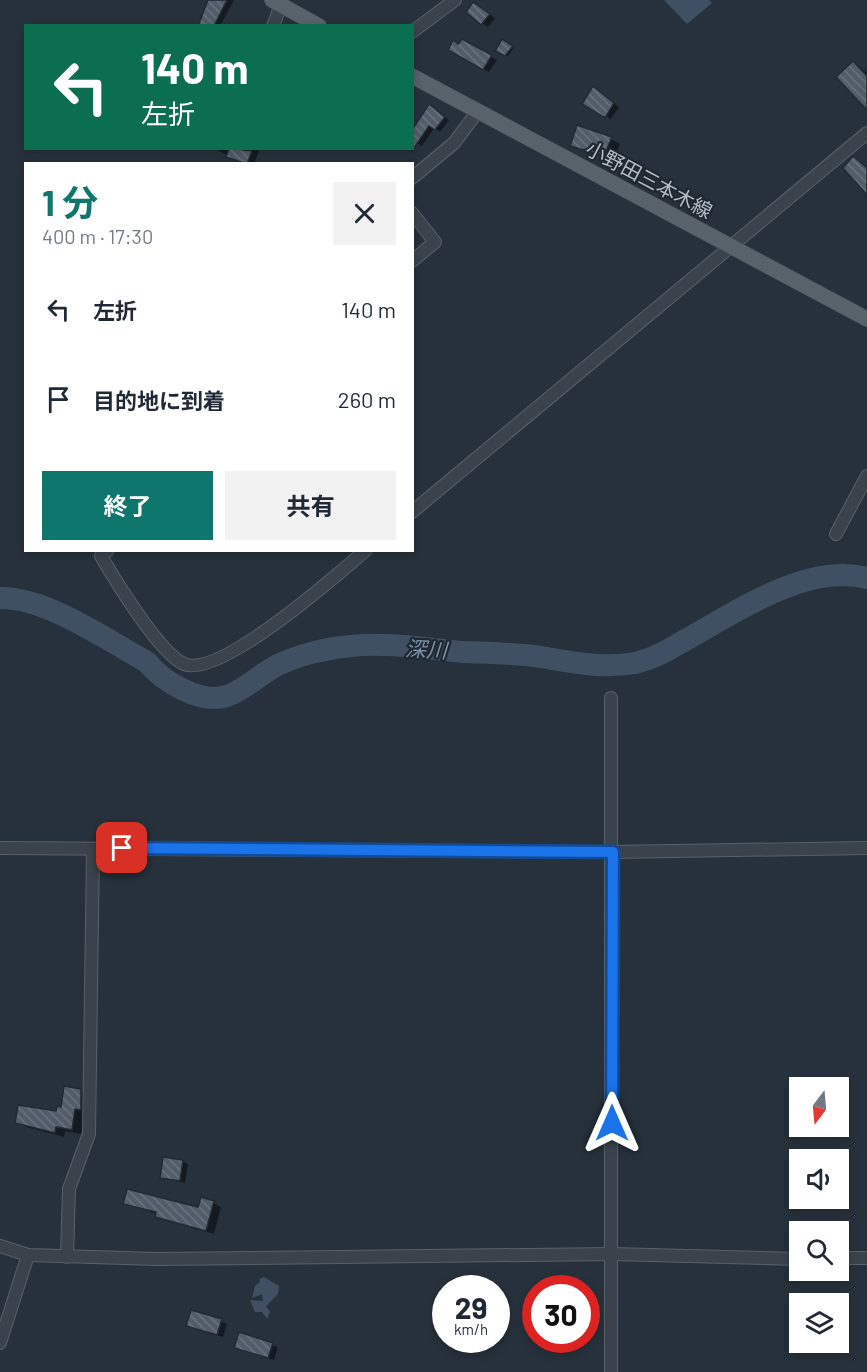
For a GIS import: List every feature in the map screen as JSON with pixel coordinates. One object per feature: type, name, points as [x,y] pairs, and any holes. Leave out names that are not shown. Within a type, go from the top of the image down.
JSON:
[{"type":"main road","points":[[277,2],[316,24]]},
{"type":"main road","name":"小野田三本木線","points":[[414,77],[867,319]]},
{"type":"street","points":[[414,31],[455,0]]},
{"type":"street","points":[[273,24],[277,2]]},
{"type":"street","points":[[414,176],[454,143],[478,111]]},
{"type":"street","points":[[414,510],[867,133]]},
{"type":"street","points":[[414,216],[435,242],[414,259]]},
{"type":"street","points":[[836,534],[867,476]]},
{"type":"street","points":[[106,552],[101,556],[114,579],[159,642],[184,664],[197,666],[226,656],[259,634],[363,552]]},
{"type":"street","points":[[611,698],[613,852],[611,1372]]},
{"type":"street","points":[[0,848],[613,852],[867,848]]},
{"type":"street","points":[[67,1257],[69,1189],[89,1134],[93,850]]},
{"type":"street","points":[[0,1246],[28,1255],[157,1259],[612,1254],[789,1259]]},
{"type":"street","points":[[0,1343],[28,1255]]},
{"type":"street","points":[[849,1258],[867,1258]]},
{"type":"water","points":[[664,0],[709,0],[712,3],[687,24]]},
{"type":"water","points":[[264,1277],[279,1286],[278,1294],[266,1306],[270,1312],[267,1319],[262,1312],[255,1312],[250,1300],[263,1301],[262,1294],[252,1298],[255,1286],[260,1282],[259,1279]]},
{"type":"building","points":[[208,0],[227,0],[215,24],[199,24]]},
{"type":"building","points":[[473,2],[490,14],[481,25],[466,12]]},
{"type":"building","points":[[462,39],[492,55],[483,70],[448,50],[453,40],[458,44]]},
{"type":"building","points":[[502,39],[513,46],[505,56],[495,51]]},
{"type":"building","points":[[853,61],[867,76],[867,110],[836,77]]},
{"type":"building","points":[[593,86],[614,103],[605,118],[582,104]]},
{"type":"building","points":[[429,104],[445,117],[435,130],[429,126],[414,148],[414,127]]},
{"type":"building","points":[[577,125],[612,137],[604,156],[570,146]]},
{"type":"building","points":[[228,150],[252,151],[248,162],[226,157]]},
{"type":"building","points":[[853,156],[867,168],[867,195],[843,168]]},
{"type":"building","points":[[64,1086],[81,1089],[81,1110],[75,1109],[72,1130],[56,1127],[55,1133],[15,1123],[18,1105],[56,1111],[57,1106],[61,1107]]},
{"type":"building","points":[[163,1157],[183,1160],[180,1181],[160,1178]]},
{"type":"building","points":[[127,1189],[198,1207],[201,1197],[214,1201],[206,1231],[155,1217],[156,1212],[123,1204]]},
{"type":"building","points":[[191,1310],[222,1319],[217,1335],[186,1326]]},
{"type":"building","points":[[239,1332],[273,1343],[268,1358],[234,1348]]},
{"type":"waterway","name":"深川","points":[[0,598],[37,604],[76,621],[147,662],[162,677],[183,690],[217,698],[234,693],[284,662],[322,650],[351,646],[393,645],[512,654],[599,665],[635,663],[658,655],[776,591],[822,577],[845,575],[867,578]]},
{"type":"route","points":[[122,848],[613,852],[612,1123]]}]
